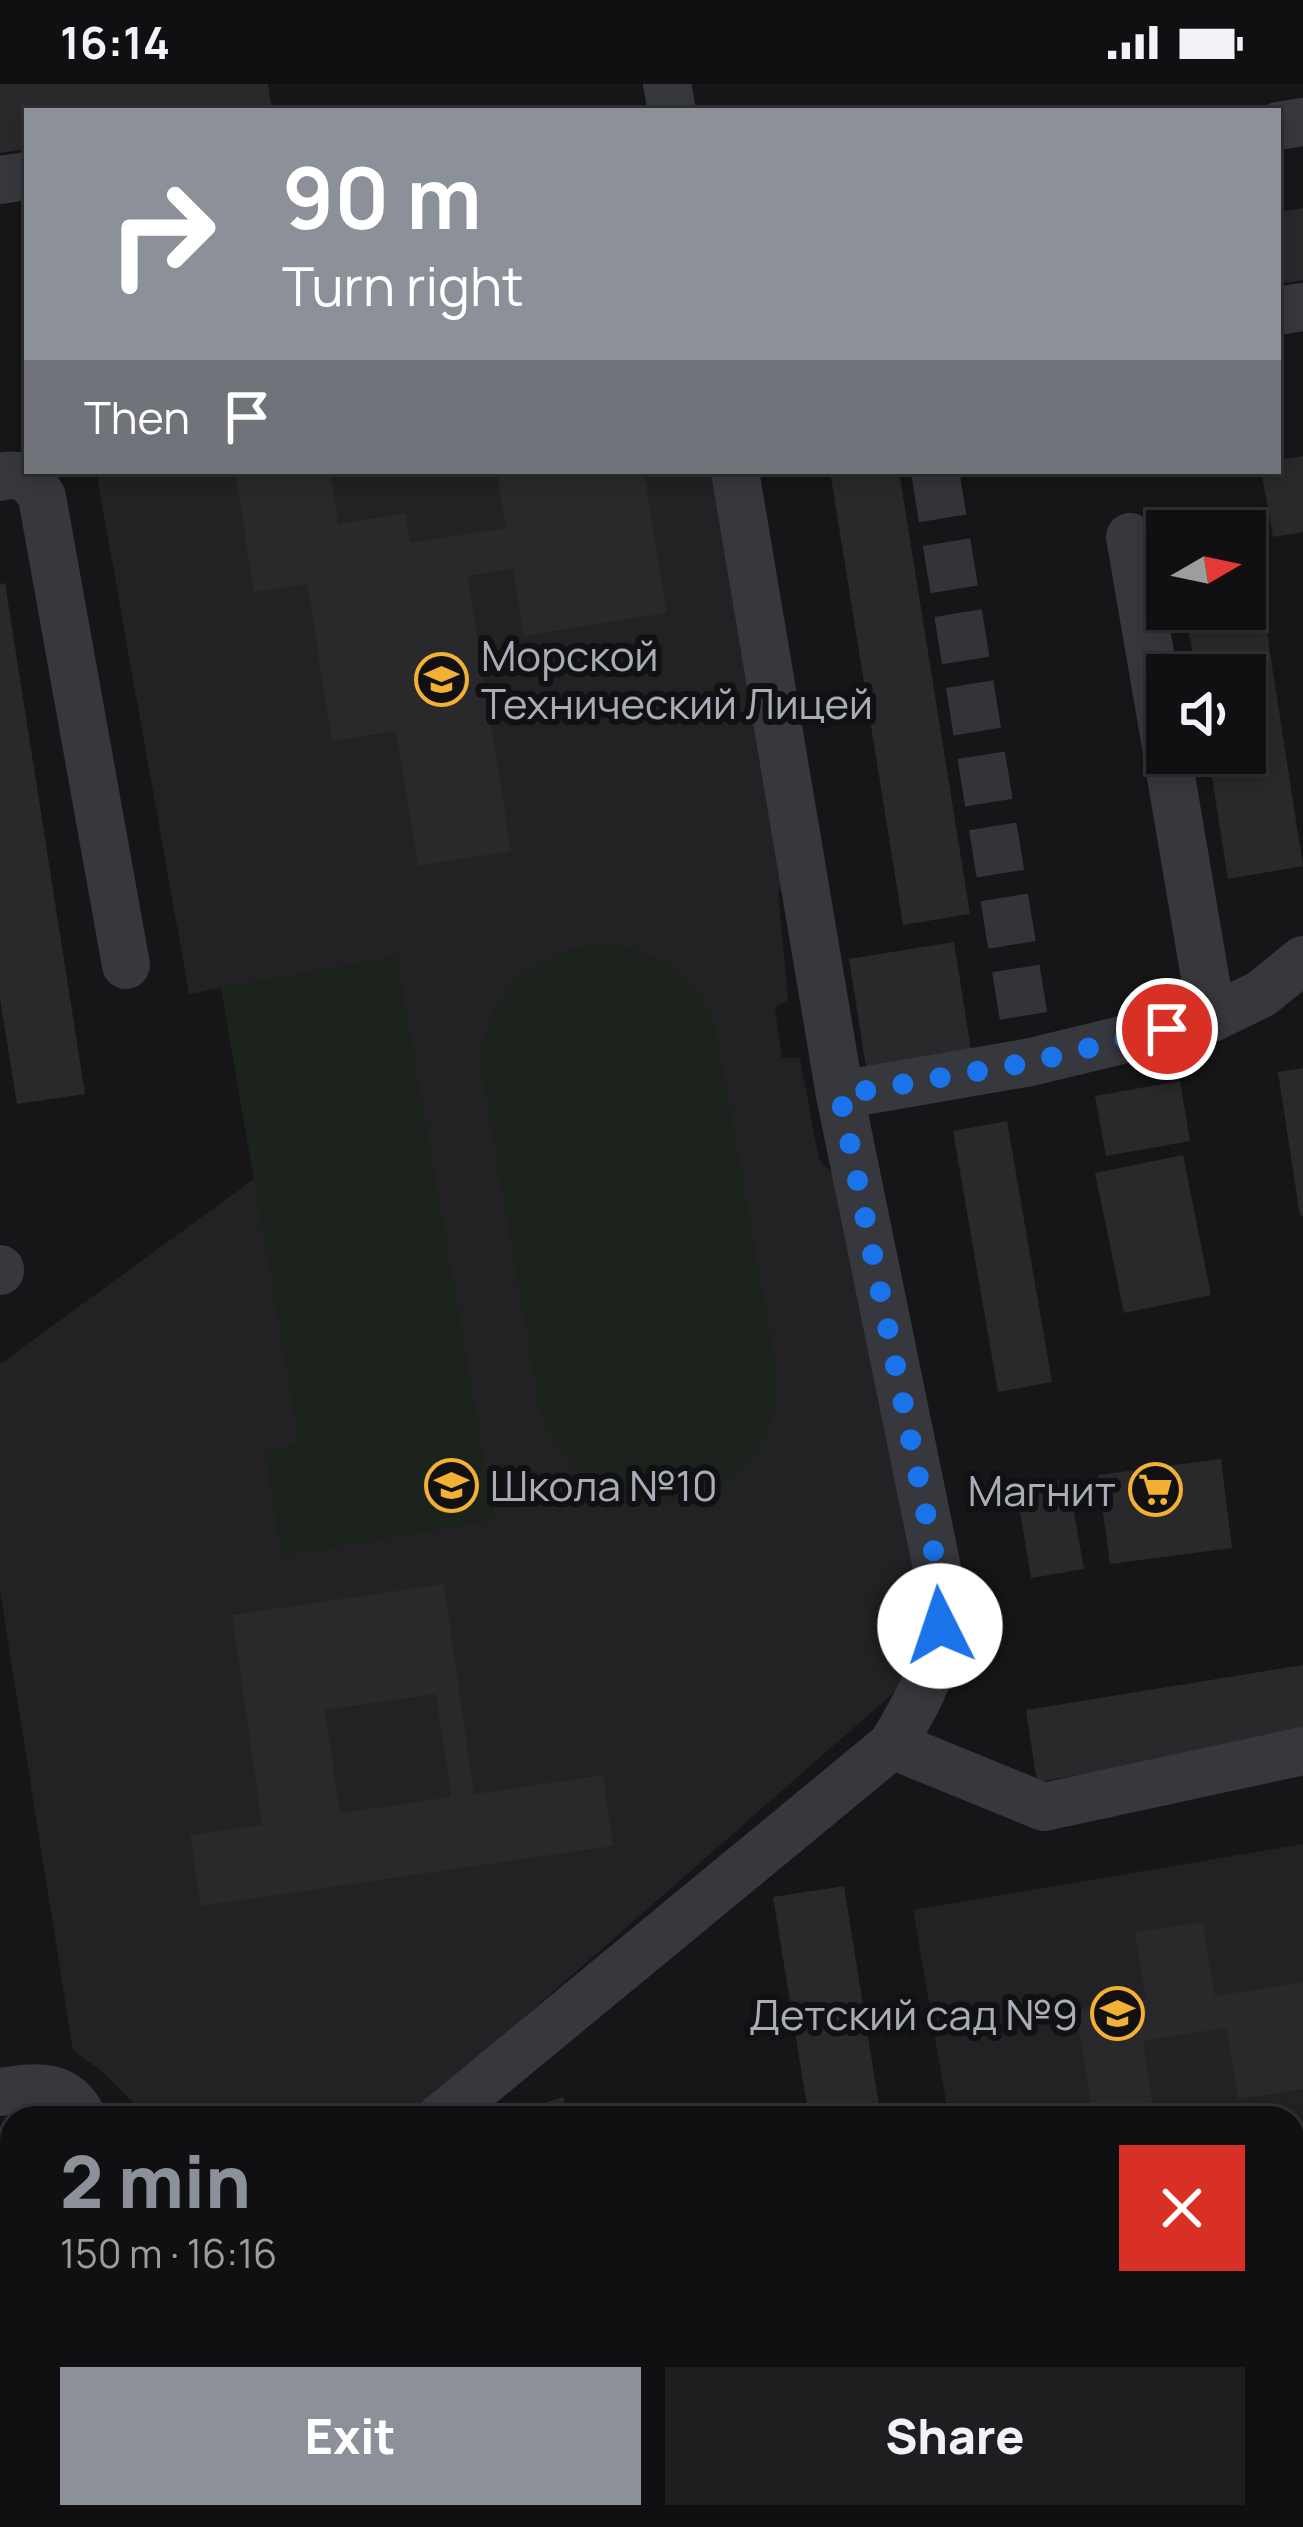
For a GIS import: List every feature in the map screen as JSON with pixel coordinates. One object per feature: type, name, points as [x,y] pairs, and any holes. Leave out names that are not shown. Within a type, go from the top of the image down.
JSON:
[{"type":"lane","points":[[455,2106],[892,1745],[928,1684],[940,1626],[937,1568],[840,1095],[736,474]]},
{"type":"lane","points":[[0,477],[21,475],[34,483],[42,497],[126,965]]},
{"type":"lane","points":[[1130,537],[1150,654]]},
{"type":"lane","points":[[1171,774],[1212,1018]]},
{"type":"lane","points":[[840,1095],[1031,1062],[1212,1018],[1261,994],[1303,960]]},
{"type":"lane","points":[[892,1745],[1044,1807],[1303,1751]]},
{"type":"lane","points":[[0,2092],[57,2089],[77,2106]]},
{"type":"shaded area","name":"Школа №10","points":[[97,474],[715,474],[788,887],[778,890],[788,1000],[775,1008],[782,1058],[800,1058],[819,1160],[851,1193],[909,1525],[918,1622],[907,1681],[423,2106],[136,2106],[102,2071],[73,2051],[0,1591],[0,1364],[254,1179],[300,1444],[397,957],[189,994]]},
{"type":"shaded area","points":[[607,944],[643,952],[673,969],[697,993],[715,1024],[776,1366],[772,1417],[753,1457],[721,1485],[682,1500],[640,1501],[600,1487],[565,1458],[540,1412],[481,1070],[492,1012],[521,974],[561,951]]},
{"type":"shaded area","points":[[397,957],[495,1520],[282,1556],[264,1450],[299,1443],[221,988]]},
{"type":"shaded area","name":"Детский сад №9","points":[[1303,1844],[1303,2106],[947,2106],[913,1910]]},
{"type":"building","points":[[0,84],[268,84],[272,108],[24,108],[24,149],[0,153]]},
{"type":"building","points":[[1303,208],[1303,280],[1281,284],[1281,212]]},
{"type":"building","points":[[1303,456],[1303,532],[1273,537],[1262,474],[1281,474],[1281,460]]},
{"type":"building","points":[[235,474],[330,474],[338,524],[406,513],[410,543],[506,528],[497,474],[644,474],[667,613],[523,636],[513,569],[468,576],[511,851],[418,866],[396,731],[332,741],[307,584],[254,592]]},
{"type":"building","points":[[830,474],[899,474],[970,914],[903,925]]},
{"type":"building","points":[[5,583],[85,1094],[17,1104],[0,999],[0,584]]},
{"type":"building","points":[[1266,626],[1303,866],[1228,879],[1211,774],[1266,774],[1266,654],[1192,654],[1188,630],[1266,630]]},
{"type":"building","points":[[954,942],[971,1050],[866,1067],[849,959]]},
{"type":"building","points":[[1303,1068],[1303,1216],[1300,1216],[1278,1072]]},
{"type":"building","points":[[1180,1081],[1190,1141],[1106,1156],[1095,1096]]},
{"type":"building","points":[[1007,1121],[1052,1382],[998,1392],[953,1131]]},
{"type":"building","points":[[1183,1155],[1211,1295],[1124,1313],[1095,1173]]},
{"type":"building","points":[[1221,1459],[1232,1548],[1110,1564],[1098,1475]]},
{"type":"building","points":[[1068,1479],[1084,1569],[1031,1578],[1016,1488]]},
{"type":"building","points":[[444,1584],[474,1794],[603,1775],[613,1846],[201,1906],[190,1835],[262,1825],[232,1615]],"holes":[[[436,1694],[451,1797],[340,1813],[325,1710]]]},
{"type":"building","points":[[1303,1665],[1303,1738],[1037,1782],[1026,1710]]},
{"type":"building","points":[[844,1886],[879,2106],[807,2106],[773,1897]]},
{"type":"building","points":[[1203,1922],[1215,1996],[1303,1982],[1303,2089],[1238,2099],[1226,2028],[1143,2041],[1153,2106],[1091,2106],[1076,2010],[1146,2000],[1135,1932]]},
{"type":"building","points":[[563,2097],[566,2106],[536,2106]]},
{"type":"tunnel","points":[[935,474],[1031,1062]]},
{"type":"place","name":"Морской Технический Лицей","points":[[442,679]]},
{"type":"place","name":"Школа №10","points":[[451,1485]]},
{"type":"place","name":"Магнит","points":[[1155,1490]]},
{"type":"place","name":"Детский сад №9","points":[[1117,2014]]},
{"type":"route","points":[[940,1626],[937,1568],[840,1095],[1031,1062],[1167,1029]]}]
